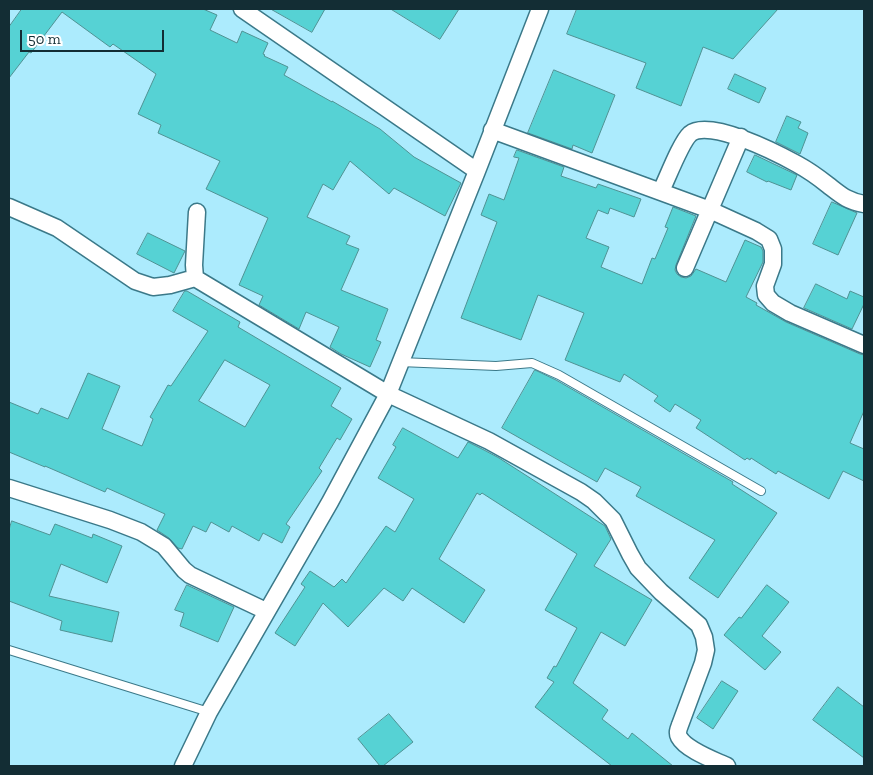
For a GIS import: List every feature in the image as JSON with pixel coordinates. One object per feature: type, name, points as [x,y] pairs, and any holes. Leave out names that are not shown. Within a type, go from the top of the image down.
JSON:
[{"type":"street","points":[[242,9],[477,171]]},
{"type":"street","points":[[183,766],[209,712],[330,502],[388,394],[540,9]]},
{"type":"street","points":[[661,192],[684,141],[692,133],[704,129],[741,137],[798,164],[844,198],[864,204]]},
{"type":"street","points":[[492,130],[710,210],[756,231],[769,239],[773,249],[773,264],[765,286],[766,295],[773,303],[790,313],[864,345]]},
{"type":"street","points":[[685,268],[741,137]]},
{"type":"street","points":[[9,208],[57,228],[135,281],[153,287],[170,286],[195,278],[388,394],[489,441],[573,487],[594,501],[613,520],[638,568],[661,592],[699,625],[704,637],[706,650],[678,735],[685,744],[727,766]]},
{"type":"street","points":[[195,278],[197,212]]},
{"type":"street","points":[[9,488],[110,520],[141,532],[164,546],[190,575],[266,611]]},
{"type":"lane","points":[[400,362],[496,366],[532,363],[559,375],[761,491]]},
{"type":"lane","points":[[9,650],[209,712]]},
{"type":"building","points":[[22,9],[203,9],[217,15],[210,30],[237,43],[242,31],[268,43],[263,54],[264,56],[288,67],[284,75],[380,129],[414,157],[461,183],[445,216],[394,188],[389,194],[350,161],[333,190],[323,184],[307,217],[350,236],[346,244],[359,249],[341,290],[388,309],[376,340],[381,342],[370,367],[330,347],[339,327],[306,312],[299,329],[259,305],[263,296],[239,285],[268,218],[206,189],[220,161],[158,133],[161,125],[138,114],[156,74],[113,44],[110,47],[62,12],[31,53],[29,52],[9,78],[9,27]]},
{"type":"building","points":[[271,9],[325,9],[312,32]]},
{"type":"building","points":[[391,9],[459,9],[440,39]]},
{"type":"building","points":[[577,9],[778,9],[733,59],[703,47],[681,106],[636,88],[646,63],[567,34]]},
{"type":"building","points":[[554,70],[615,95],[592,153],[573,145],[572,149],[528,133]]},
{"type":"building","points":[[735,74],[766,88],[759,103],[728,89]]},
{"type":"building","points":[[787,116],[801,122],[798,128],[808,133],[800,154],[776,142]]},
{"type":"building","points":[[517,150],[564,167],[561,176],[596,188],[598,184],[641,199],[634,217],[610,208],[608,214],[598,210],[586,238],[609,247],[601,267],[642,284],[652,258],[655,259],[668,228],[665,227],[673,207],[696,216],[676,265],[675,270],[681,277],[691,276],[696,269],[726,282],[745,240],[761,247],[763,262],[746,297],[786,322],[864,355],[864,411],[850,443],[864,449],[864,481],[843,471],[829,499],[778,471],[776,474],[751,458],[750,460],[747,458],[745,460],[696,428],[701,420],[675,404],[670,412],[654,401],[658,396],[624,374],[620,382],[565,360],[584,313],[538,295],[521,340],[461,318],[497,222],[481,215],[489,194],[504,200],[519,158],[514,157]]},
{"type":"building","points":[[755,155],[797,175],[791,190],[767,182],[747,172]]},
{"type":"building","points":[[832,202],[857,213],[838,255],[813,244]]},
{"type":"building","points":[[148,233],[185,251],[174,273],[137,254]]},
{"type":"building","points":[[816,284],[847,299],[850,291],[864,297],[864,304],[852,329],[804,308]]},
{"type":"building","points":[[185,291],[187,291],[240,322],[238,327],[341,388],[331,406],[352,419],[340,440],[337,438],[319,468],[322,471],[286,524],[290,527],[282,543],[263,533],[259,541],[232,526],[229,532],[211,522],[206,532],[193,526],[182,549],[178,548],[169,538],[157,530],[165,514],[107,488],[105,492],[9,452],[9,402],[38,414],[41,408],[68,419],[88,373],[120,386],[102,429],[142,446],[153,419],[150,417],[168,385],[171,386],[208,331],[173,311]],"holes":[[[225,360],[270,385],[245,427],[199,401]]]},
{"type":"building","points":[[535,370],[556,380],[733,482],[732,484],[777,513],[718,598],[689,578],[715,540],[636,496],[641,487],[605,468],[597,482],[502,428]]},
{"type":"building","points":[[403,428],[458,458],[468,442],[499,458],[605,526],[611,539],[594,566],[652,600],[625,646],[601,632],[573,683],[608,710],[602,719],[628,739],[632,733],[673,766],[612,766],[535,707],[554,682],[547,678],[554,666],[556,667],[577,628],[545,610],[577,554],[482,493],[480,495],[477,493],[439,559],[485,590],[464,623],[412,588],[403,601],[384,588],[348,627],[323,603],[295,646],[275,633],[305,587],[301,584],[310,571],[334,587],[342,579],[346,583],[386,526],[395,532],[414,499],[378,478],[396,447],[393,445]]},
{"type":"building","points":[[12,521],[50,535],[55,524],[92,538],[93,534],[122,546],[107,583],[61,564],[49,596],[119,612],[112,642],[60,630],[62,621],[9,601],[9,530]]},
{"type":"building","points":[[187,585],[234,607],[218,642],[180,626],[184,613],[175,610]]},
{"type":"building","points":[[767,585],[789,602],[762,636],[781,652],[765,670],[724,635],[739,617],[741,618]]},
{"type":"building","points":[[722,681],[738,691],[713,729],[697,718]]},
{"type":"building","points":[[838,687],[864,707],[864,758],[813,720]]},
{"type":"building","points":[[389,714],[413,742],[383,766],[380,766],[358,739]]}]
